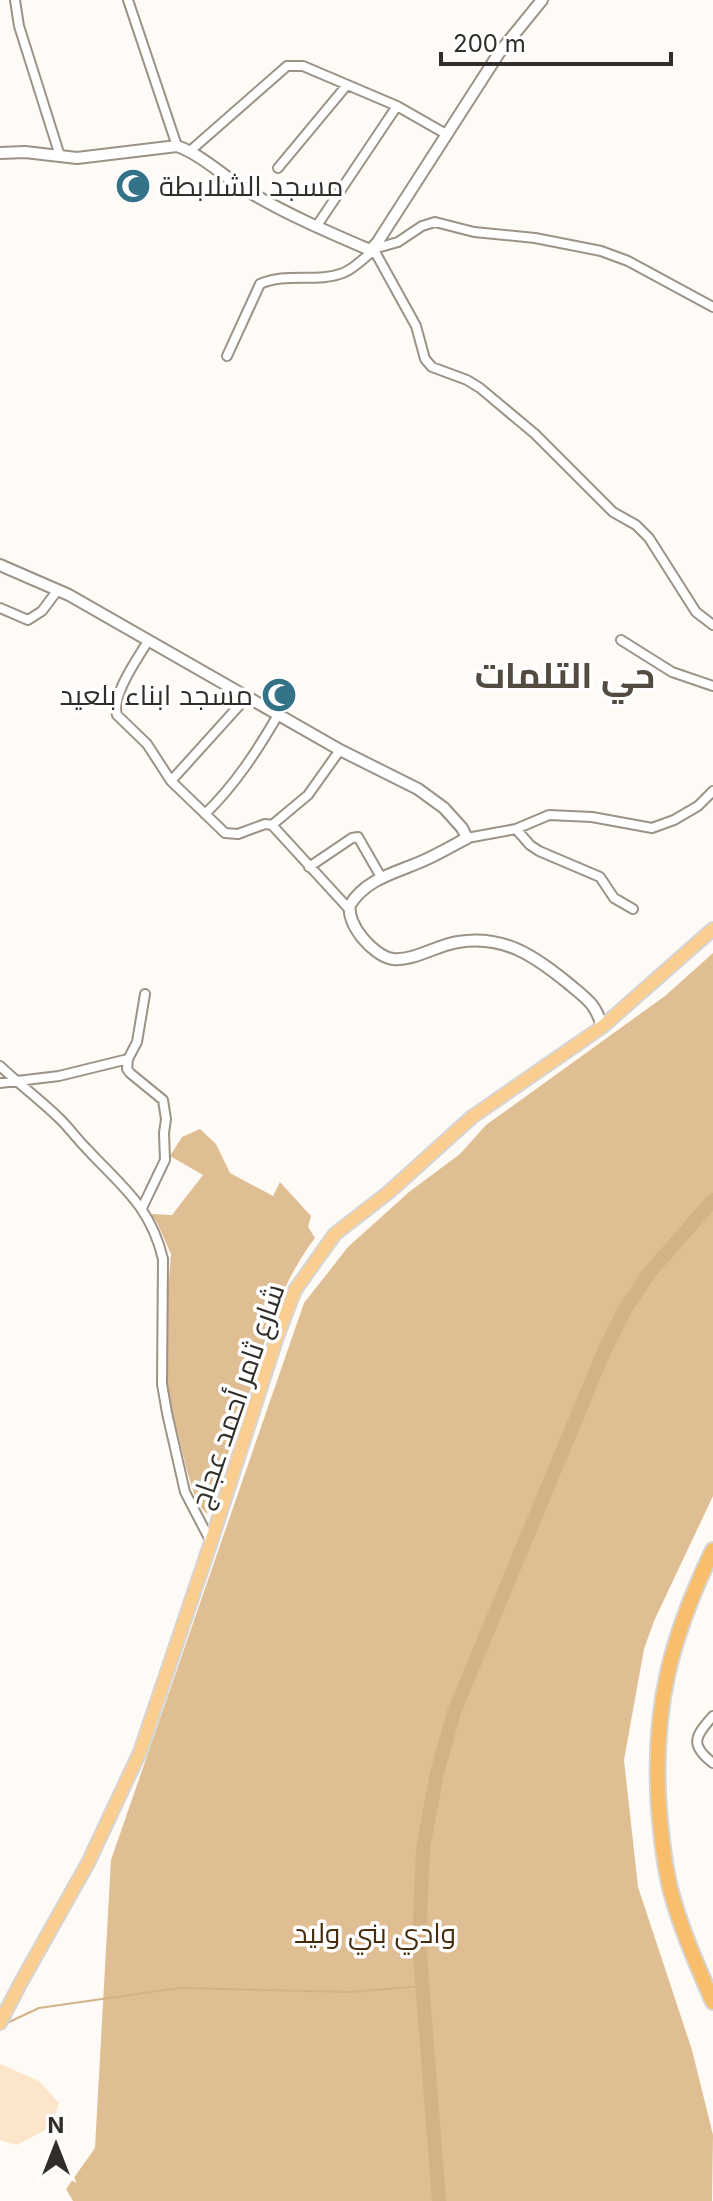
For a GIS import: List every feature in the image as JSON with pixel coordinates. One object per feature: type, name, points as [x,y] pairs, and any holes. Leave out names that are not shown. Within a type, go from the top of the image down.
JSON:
[{"type":"highway","points":[[713,1551],[687,1607],[673,1647],[660,1707],[657,1756],[660,1817],[669,1885],[692,1953],[713,2002]]},
{"type":"main road","name":"شارع ثامر أحمد عجاج","points":[[0,2023],[88,1863],[118,1804],[145,1739],[295,1290],[335,1234],[389,1192],[472,1117],[602,1027],[713,929]]},
{"type":"street","points":[[15,0],[19,26],[60,156]]},
{"type":"street","points":[[128,0],[177,146]]},
{"type":"street","points":[[227,356],[260,284],[284,278],[342,274],[372,250],[499,53],[542,0]]},
{"type":"street","points":[[190,151],[287,66],[303,66],[397,106],[446,134]]},
{"type":"street","points":[[278,168],[347,85]]},
{"type":"street","points":[[316,227],[397,106]]},
{"type":"street","points":[[0,153],[25,152],[77,158],[177,146],[190,151],[246,190],[316,227],[372,250],[416,326],[425,359],[432,367],[480,388],[535,434],[613,512],[636,525],[649,538],[696,612],[713,625]]},
{"type":"street","points":[[372,250],[398,242],[422,226],[435,222],[474,232],[535,238],[601,251],[628,261],[713,307]]},
{"type":"street","points":[[0,565],[69,595],[246,698],[418,789],[444,808],[467,838]]},
{"type":"street","points":[[0,608],[28,620],[42,611],[57,591]]},
{"type":"street","points":[[621,640],[672,672],[713,686]]},
{"type":"street","points":[[148,641],[118,695],[117,715],[147,744],[171,781],[225,833],[238,834],[265,824],[272,825],[349,909],[355,925],[373,950],[382,956],[404,959],[460,941],[505,944],[539,959],[598,1010],[602,1027]]},
{"type":"street","points":[[171,781],[246,698]]},
{"type":"street","points":[[205,814],[225,794],[259,748],[278,715]]},
{"type":"street","points":[[272,825],[308,795],[340,750]]},
{"type":"street","points":[[349,909],[354,899],[381,877],[426,860],[467,838],[516,829],[549,815],[562,814],[652,828],[698,806],[713,791]]},
{"type":"street","points":[[516,829],[539,851],[600,877],[614,898],[633,909]]},
{"type":"street","points":[[309,867],[358,837],[381,877]]},
{"type":"street","points":[[142,1208],[165,1160],[165,1106],[159,1095],[127,1069],[128,1059],[137,1042],[145,994]]},
{"type":"street","points":[[0,1083],[59,1076],[128,1059]]},
{"type":"street","points":[[0,1066],[59,1118],[142,1208],[158,1241],[163,1259],[162,1384],[167,1413],[185,1492],[211,1542]]},
{"type":"street","points":[[713,1716],[699,1732],[697,1741],[702,1755],[713,1763]]},
{"type":"shaded area","points":[[0,2064],[39,2081],[59,2103],[51,2127],[17,2145],[0,2140]]},
{"type":"green space","name":"وادي بني وليد","points":[[713,953],[713,1496],[644,1649],[624,1760],[638,1887],[692,2050],[713,2135],[712,2201],[73,2201],[66,2189],[95,2148],[111,1860],[304,1303],[348,1247],[409,1192],[460,1154],[486,1125],[665,996]]},
{"type":"green space","points":[[200,1129],[216,1144],[230,1173],[273,1196],[280,1182],[311,1216],[308,1227],[315,1238],[287,1283],[273,1317],[207,1514],[197,1503],[168,1394],[167,1300],[171,1254],[151,1214],[172,1215],[203,1175],[170,1156],[182,1137]]},
{"type":"waterway","name":"وادي بني وليد","points":[[439,2201],[419,1942],[423,1848],[437,1773],[454,1712],[605,1349],[624,1311],[650,1272],[713,1200]]},
{"type":"waterway","points":[[7,2023],[39,2008],[179,1988],[350,1992],[423,1986]]},
{"type":"place","name":"مسجد الشلابطة","points":[[133,186]]},
{"type":"place","name":"مسجد ابناء بلعيد","points":[[279,695]]},
{"type":"district","name":"حي التلمات","points":[[565,675]]}]
